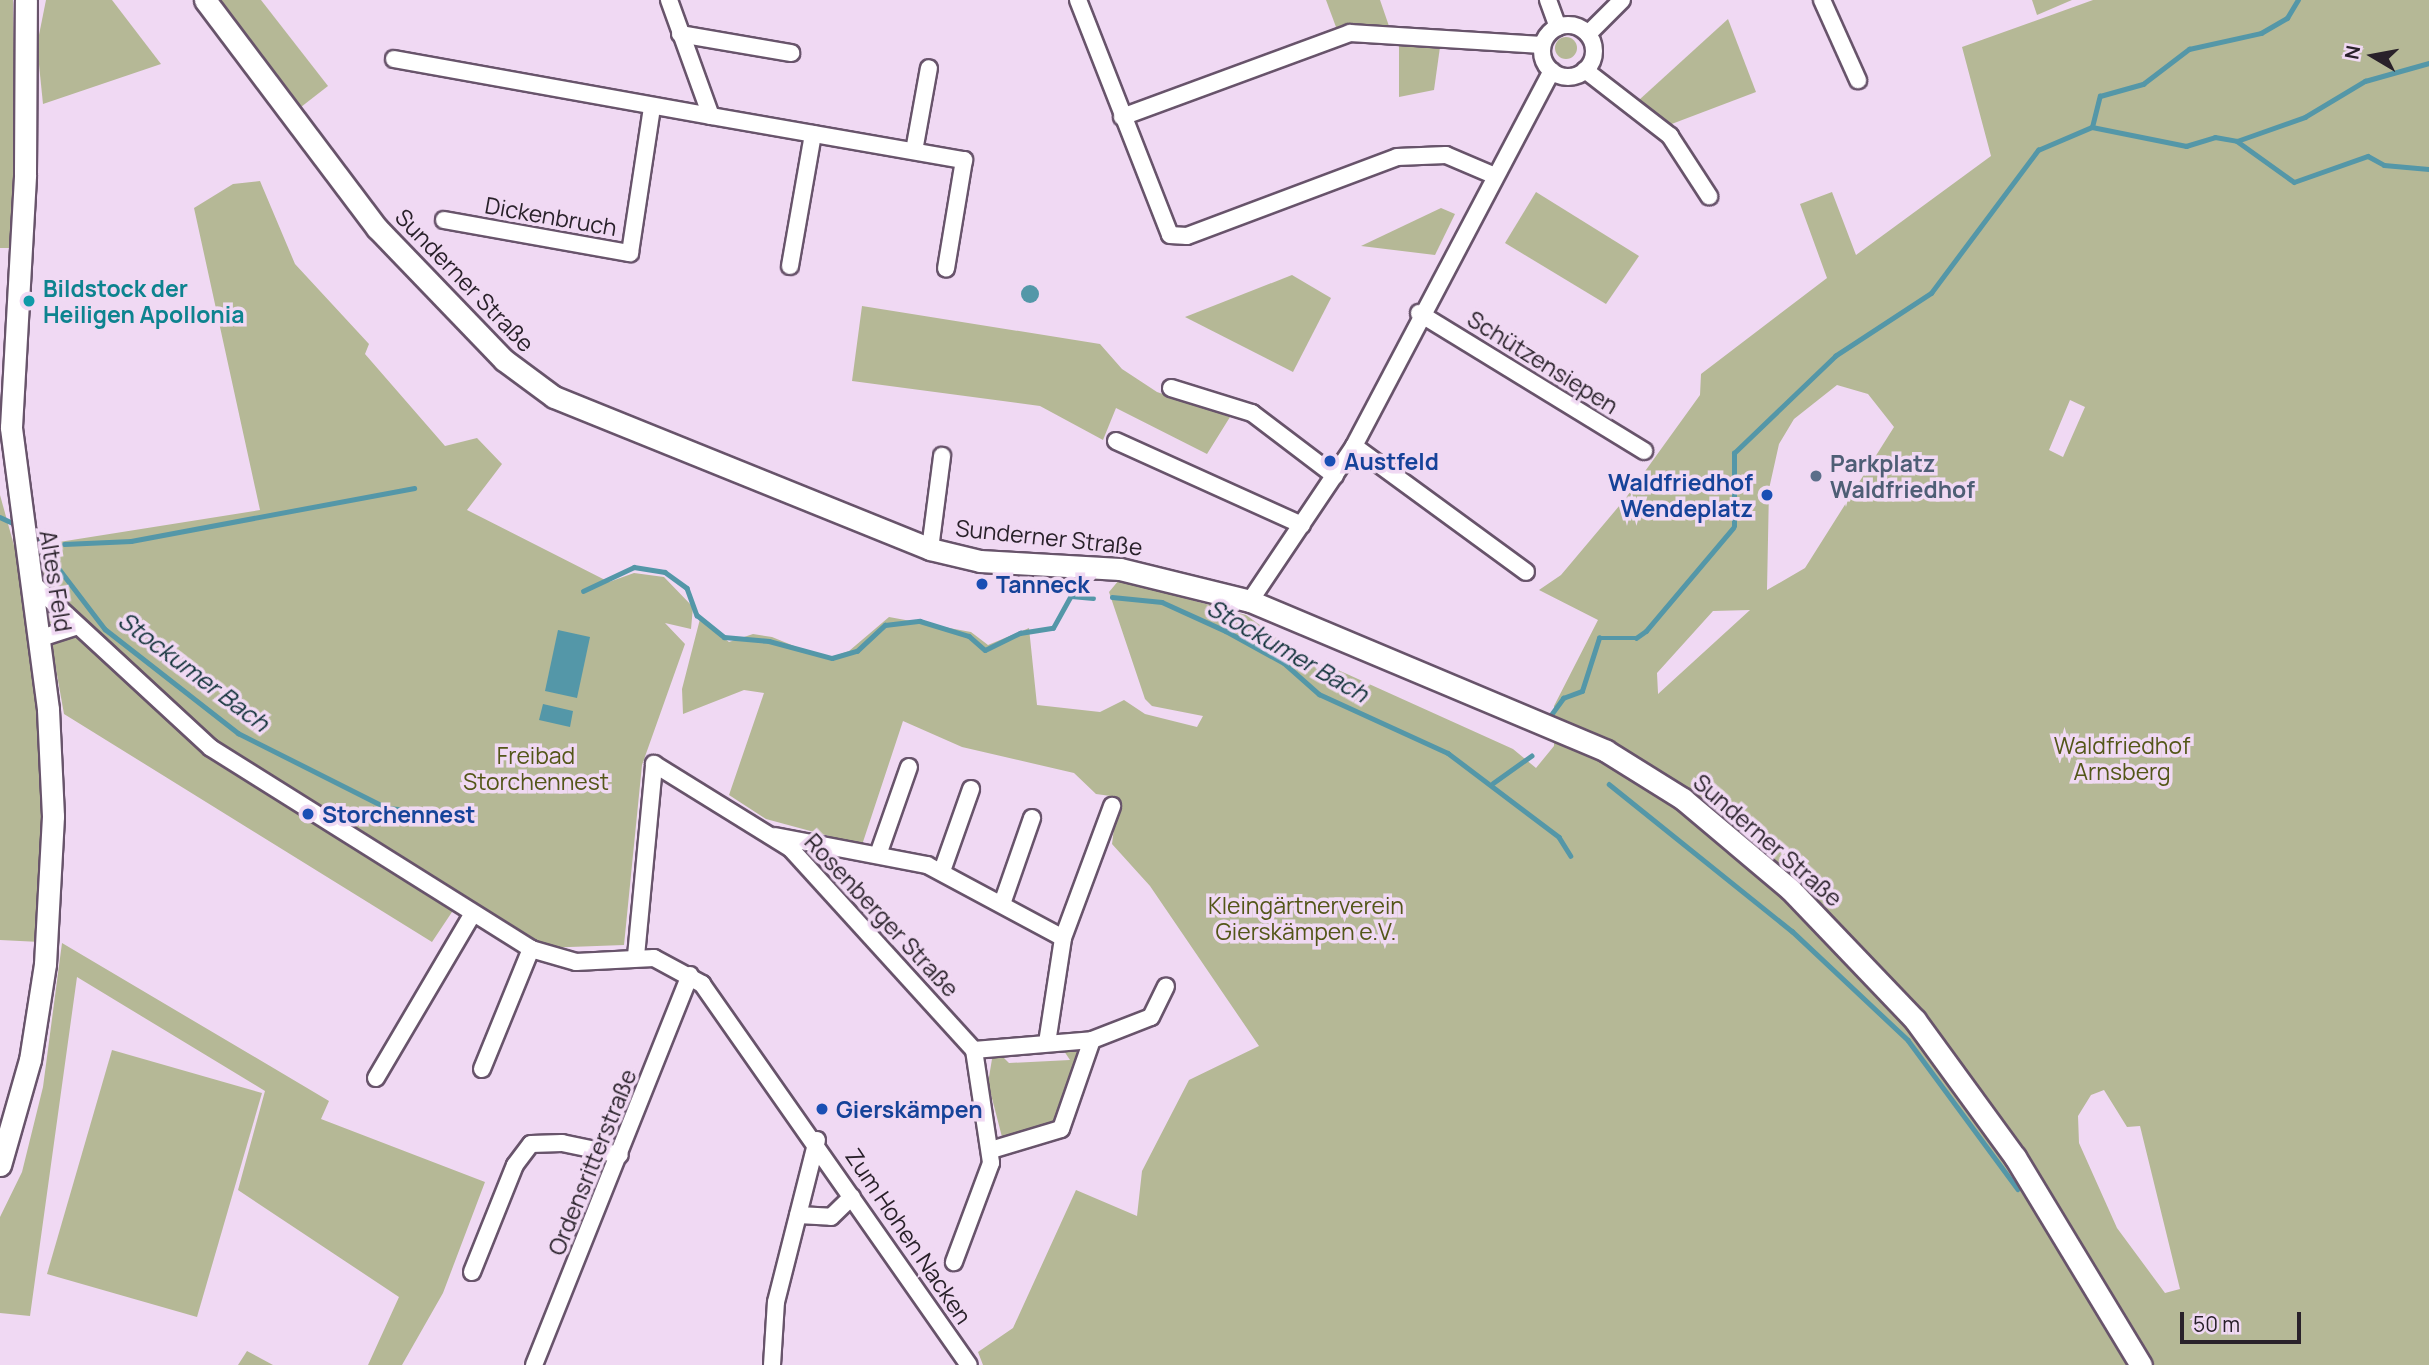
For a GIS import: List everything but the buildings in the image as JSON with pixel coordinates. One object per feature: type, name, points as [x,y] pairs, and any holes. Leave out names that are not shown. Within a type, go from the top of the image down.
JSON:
[{"type":"main road","name":"Altes Feld","points":[[0,1165],[30,1060],[47,947],[52,764],[38,639],[19,511],[11,374],[25,174],[26,0]]},
{"type":"main road","name":"Sunderner Straße","points":[[205,0],[362,210],[527,379],[554,397],[686,454],[930,549],[980,561],[1120,569],[1250,601],[1606,751],[1728,834],[1850,948],[1951,1065],[2015,1157],[2141,1365]]},
{"type":"street","points":[[669,0],[711,116]]},
{"type":"street","points":[[1078,0],[1160,222],[1178,237],[1397,157],[1446,155],[1493,175]]},
{"type":"street","points":[[1548,0],[1558,27]]},
{"type":"street","points":[[1588,34],[1622,0]]},
{"type":"street","points":[[1822,0],[1858,80]]},
{"type":"street","points":[[1577,26],[1588,34],[1593,57],[1585,70],[1569,77],[1552,71],[1542,45],[1558,27],[1577,26]]},
{"type":"street","points":[[1122,117],[1349,33],[1542,45]]},
{"type":"street","points":[[680,34],[791,53]]},
{"type":"street","points":[[394,59],[652,107],[964,160],[946,270]]},
{"type":"street","points":[[914,152],[929,68]]},
{"type":"street","points":[[1585,70],[1670,136],[1709,196]]},
{"type":"street","points":[[1250,601],[1353,446],[1419,313],[1552,71]]},
{"type":"street","name":"Dickenbruch","points":[[443,220],[631,253],[652,107]]},
{"type":"street","points":[[790,266],[813,134]]},
{"type":"street","name":"Schützensiepen","points":[[1419,313],[1644,451]]},
{"type":"street","points":[[1171,388],[1252,413],[1335,476]]},
{"type":"street","points":[[1116,441],[1302,525]]},
{"type":"street","points":[[1353,446],[1526,572]]},
{"type":"street","name":"Sunderner Straße","points":[[930,549],[942,456]]},
{"type":"street","name":"Zum Hohen Nacken","points":[[30,581],[76,627],[211,748],[531,949],[576,962],[636,956],[668,962],[690,975],[714,996],[817,1140],[852,1197],[969,1365]]},
{"type":"street","points":[[38,639],[76,627]]},
{"type":"street","name":"Rosenberger Straße","points":[[636,956],[654,764],[775,836],[899,961],[974,1050]]},
{"type":"street","points":[[879,852],[909,767]]},
{"type":"street","points":[[942,871],[971,789]]},
{"type":"street","points":[[1047,1043],[1063,938],[1112,806]]},
{"type":"street","points":[[1003,901],[1032,818]]},
{"type":"street","points":[[775,836],[879,852],[942,871],[1003,901],[1063,938]]},
{"type":"street","points":[[376,1078],[473,913]]},
{"type":"street","points":[[482,1069],[531,949]]},
{"type":"street","name":"Ordensritterstraße","points":[[534,1365],[690,975]]},
{"type":"street","points":[[954,1262],[983,1196],[991,1150],[974,1050],[1092,1040],[1151,1017],[1166,986]]},
{"type":"street","points":[[991,1150],[1061,1129],[1092,1040]]},
{"type":"street","points":[[772,1365],[776,1302],[817,1140]]},
{"type":"street","points":[[472,1272],[515,1165],[531,1144],[562,1143],[620,1155]]},
{"type":"street","points":[[798,1215],[831,1217],[852,1197]]},
{"type":"green space","points":[[0,0],[13,0],[16,151],[11,248],[0,248]]},
{"type":"green space","points":[[46,0],[112,0],[161,64],[43,104],[37,45]]},
{"type":"green space","points":[[218,0],[261,0],[328,86],[301,107]]},
{"type":"green space","points":[[1326,0],[1380,0],[1390,29],[1336,27]]},
{"type":"green space","points":[[2032,0],[2072,0],[2037,15]]},
{"type":"green space","points":[[2093,0],[2429,0],[2429,1365],[983,1365],[978,1352],[1013,1328],[1076,1190],[1137,1216],[1142,1171],[1189,1080],[1259,1046],[1150,886],[1112,844],[1118,797],[1096,794],[1074,773],[962,747],[903,721],[862,845],[766,819],[729,795],[764,693],[744,690],[683,714],[682,689],[700,619],[729,642],[753,634],[772,637],[826,659],[849,651],[889,617],[971,632],[988,645],[1029,628],[1037,705],[1100,712],[1124,700],[1145,714],[1197,727],[1203,716],[1152,706],[1145,699],[1109,592],[1119,580],[1246,615],[1296,651],[1513,749],[1536,768],[1554,746],[1554,706],[1598,620],[1539,590],[1561,575],[1625,499],[1700,395],[1701,374],[1827,278],[1800,204],[1832,192],[1856,255],[1991,156],[1962,47]],"holes":[[[1837,385],[1868,394],[1894,427],[1805,568],[1767,590],[1769,489],[1779,444],[1794,419]],[[2070,400],[2085,407],[2063,457],[2049,450]],[[1750,610],[1658,694],[1657,673],[1713,611]],[[2104,1090],[2127,1127],[2140,1126],[2180,1289],[2165,1293],[2117,1228],[2079,1143],[2078,1116],[2091,1095]]]},
{"type":"green space","points":[[1728,19],[1756,92],[1669,125],[1639,100]]},
{"type":"green space","points":[[1566,37],[1574,40],[1577,48],[1574,56],[1566,59],[1558,56],[1555,48],[1558,40]]},
{"type":"green space","points":[[1399,43],[1440,47],[1434,90],[1399,97]]},
{"type":"green space","name":"Freibad Storchennest","points":[[260,181],[295,264],[369,344],[365,354],[445,446],[477,438],[502,464],[467,510],[609,582],[634,573],[664,577],[693,607],[691,629],[665,623],[685,644],[642,765],[624,945],[542,948],[458,903],[432,942],[64,714],[34,546],[260,510],[194,208],[233,184]]},
{"type":"green space","points":[[1536,192],[1639,256],[1606,304],[1505,243]]},
{"type":"green space","points":[[1441,208],[1455,214],[1435,255],[1361,246]]},
{"type":"green space","points":[[1292,275],[1331,298],[1293,372],[1185,317]]},
{"type":"green space","points":[[862,306],[1100,344],[1122,369],[1157,392],[1230,417],[1207,454],[1116,408],[1103,440],[1040,406],[852,381]]},
{"type":"green space","points":[[0,495],[15,549],[46,774],[40,942],[0,940]]},
{"type":"green space","points":[[62,943],[329,1101],[321,1119],[485,1182],[443,1293],[402,1365],[368,1365],[399,1297],[238,1190],[265,1091],[77,977],[30,1316],[0,1313],[0,1217],[22,1172],[43,1087]]},
{"type":"green space","points":[[1062,1048],[1083,1050],[1062,1120],[1002,1137],[988,1083],[992,1059],[999,1053],[1009,1063],[1070,1060]]},
{"type":"green space","points":[[112,1050],[262,1093],[197,1317],[47,1274]]},
{"type":"green space","points":[[247,1351],[273,1365],[238,1365]]},
{"type":"water","points":[[1030,285],[1036,288],[1039,294],[1036,300],[1030,303],[1024,300],[1021,294],[1024,288]]},
{"type":"water","points":[[558,630],[590,637],[577,698],[545,691]]},
{"type":"water","points":[[543,704],[573,711],[570,727],[539,720]]},
{"type":"waterway","points":[[2092,127],[2100,96],[2143,84],[2189,49],[2261,33],[2287,18],[2298,0]]},
{"type":"waterway","points":[[2237,141],[2305,117],[2365,81],[2429,63]]},
{"type":"waterway","points":[[1734,526],[1734,453],[1835,356],[1931,293],[2038,150],[2092,127],[2186,146],[2215,137],[2237,141],[2294,182],[2368,156],[2384,165],[2429,169]]},
{"type":"waterway","points":[[64,544],[131,541],[414,488]]},
{"type":"waterway","name":"Stockumer Bach","points":[[0,517],[17,525]]},
{"type":"waterway","points":[[1548,719],[1563,698],[1582,691],[1599,638],[1636,638],[1646,631],[1733,528]]},
{"type":"waterway","name":"Stockumer Bach","points":[[31,532],[105,629],[238,733],[387,808],[443,813]]},
{"type":"waterway","name":"Stockumer Bach","points":[[583,591],[634,567],[665,572],[687,588],[697,615],[724,637],[769,641],[832,658],[857,651],[885,625],[920,621],[969,636],[985,650],[1020,633],[1053,628],[1071,596],[1093,598]]},
{"type":"waterway","name":"Stockumer Bach","points":[[1112,597],[1162,602],[1226,631],[1284,663],[1319,694],[1448,753],[1559,837],[1571,856]]},
{"type":"waterway","points":[[1493,783],[1531,756]]},
{"type":"waterway","points":[[1609,784],[1792,931],[1908,1040],[2018,1189]]},
{"type":"place","name":"Bildstock der Heiligen Apollonia","points":[[29,301]]},
{"type":"place","name":"Austfeld","points":[[1330,461]]},
{"type":"place","name":"Parkplatz Waldfriedhof","points":[[1816,476]]},
{"type":"place","name":"Waldfriedhof Wendeplatz","points":[[1767,495]]},
{"type":"place","name":"Tanneck","points":[[982,584]]},
{"type":"place","name":"Storchennest","points":[[308,814]]},
{"type":"place","name":"Gierskämpen","points":[[822,1109]]},
{"type":"park label","name":"Waldfriedhof Arnsberg","points":[[2122,758]]},
{"type":"park label","name":"Kleingärtnerverein Gierskämpen e.V.","points":[[1306,918]]}]
